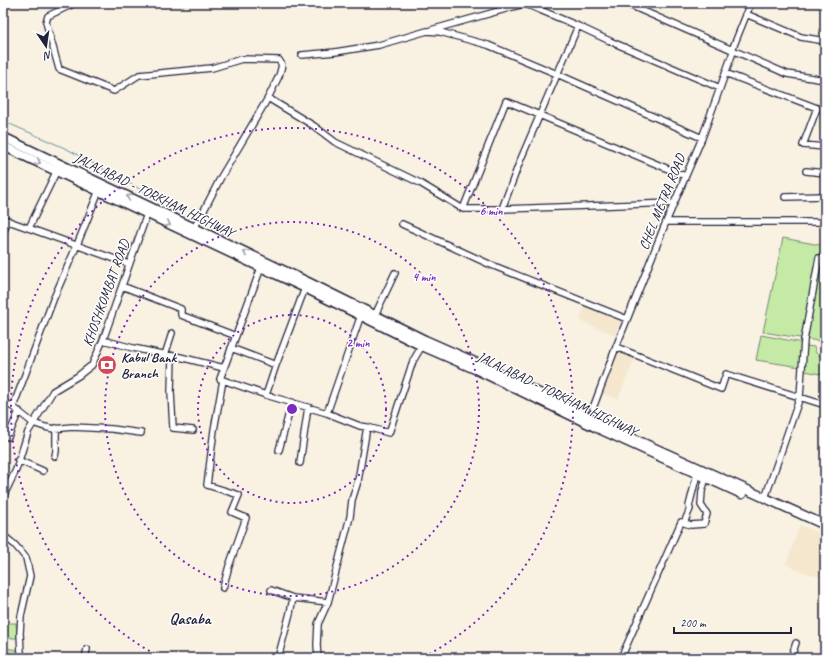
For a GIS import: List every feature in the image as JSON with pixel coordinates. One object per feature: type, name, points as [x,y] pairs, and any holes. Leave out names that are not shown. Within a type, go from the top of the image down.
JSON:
[{"type":"highway","name":"JALALABAD - TORKHAM HIGHWAY","points":[[3,137],[58,168]]},
{"type":"highway","name":"JALALABAD - TORKHAM HIGHWAY","points":[[3,146],[58,168],[262,265],[294,276],[308,286]]},
{"type":"highway","name":"JALALABAD - TORKHAM HIGHWAY","points":[[148,210],[194,228],[280,276],[308,286],[595,427],[697,474],[706,475]]},
{"type":"highway","name":"JALALABAD - TORKHAM HIGHWAY","points":[[280,276],[294,276]]},
{"type":"highway","name":"JALALABAD - TORKHAM HIGHWAY","points":[[363,313],[375,315],[424,343],[477,363],[706,475],[825,531]]},
{"type":"highway","name":"JALALABAD - TORKHAM HIGHWAY","points":[[735,488],[765,498],[825,525]]},
{"type":"street","points":[[75,3],[48,16],[46,22],[59,69],[114,90],[139,75],[212,68],[242,59],[279,60],[282,65],[279,76],[268,98],[221,177],[202,216],[194,228]]},
{"type":"street","points":[[625,3],[787,74],[825,80]]},
{"type":"street","points":[[740,3],[750,5]]},
{"type":"street","points":[[302,55],[335,52],[379,45],[527,4],[720,88]]},
{"type":"street","name":"CHEL METRA ROAD","points":[[593,408],[666,222],[702,138],[732,50],[750,5]]},
{"type":"street","points":[[746,14],[801,37],[825,41]]},
{"type":"street","points":[[502,209],[539,115],[578,26]]},
{"type":"street","points":[[427,31],[440,32],[488,45],[702,138]]},
{"type":"street","points":[[725,73],[817,108],[802,145],[825,147]]},
{"type":"street","points":[[268,98],[314,126],[335,142],[420,184],[463,209],[674,204]]},
{"type":"street","points":[[463,209],[506,101],[685,176]]},
{"type":"street","points":[[29,228],[58,168]]},
{"type":"street","points":[[806,171],[825,173]]},
{"type":"street","points":[[13,407],[53,300],[100,188]]},
{"type":"street","points":[[785,197],[825,196]]},
{"type":"street","name":"KHOSHKOMBAT ROAD","points":[[3,501],[4,495],[16,470],[28,432],[53,391],[78,376],[92,365],[103,340],[148,210]]},
{"type":"street","points":[[3,232],[5,219],[129,264]]},
{"type":"street","points":[[666,222],[825,222]]},
{"type":"street","points":[[402,224],[489,264],[628,319]]},
{"type":"street","points":[[765,498],[800,397],[804,340],[819,258]]},
{"type":"street","points":[[223,588],[246,518],[232,512],[239,495],[207,485],[214,430],[223,380],[220,379],[262,265]]},
{"type":"street","points":[[375,315],[395,273]]},
{"type":"street","points":[[122,286],[181,310],[181,315],[236,336]]},
{"type":"street","points":[[266,395],[276,365],[308,286]]},
{"type":"street","points":[[328,413],[363,313]]},
{"type":"street","points":[[165,355],[172,333]]},
{"type":"street","points":[[103,340],[224,368]]},
{"type":"street","points":[[223,380],[266,395],[328,413],[360,426],[389,433],[413,361],[424,343]]},
{"type":"street","points":[[616,347],[721,389],[726,374],[825,405]]},
{"type":"street","points":[[231,348],[276,365]]},
{"type":"street","points":[[172,356],[171,392],[174,428],[193,430]]},
{"type":"street","points":[[3,402],[13,407],[33,423],[45,427],[54,429],[72,427],[112,429],[141,433]]},
{"type":"street","points":[[280,450],[292,402]]},
{"type":"street","points":[[300,462],[308,407]]},
{"type":"street","points":[[581,413],[587,412],[593,408],[598,422]]},
{"type":"street","points":[[8,437],[18,411]]},
{"type":"street","points":[[318,658],[318,624],[328,602],[350,517],[367,427]]},
{"type":"street","points":[[55,456],[56,428]]},
{"type":"street","points":[[18,460],[43,471]]},
{"type":"street","points":[[684,523],[690,509],[689,506],[697,474]]},
{"type":"street","points":[[621,658],[681,522],[691,525],[704,524],[707,514],[702,506],[702,491],[706,475]]},
{"type":"street","points":[[3,535],[15,545],[26,558],[30,576],[21,616],[21,658]]},
{"type":"street","points":[[271,590],[293,598],[328,602]]},
{"type":"street","points":[[278,658],[293,598]]},
{"type":"street","points":[[791,658],[796,643]]},
{"type":"street","points":[[85,658],[87,649]]},
{"type":"shaded area","points":[[585,304],[622,318],[615,335],[580,321]]},
{"type":"shaded area","points":[[618,352],[635,358],[618,399],[600,393]]},
{"type":"shaded area","points":[[800,525],[825,536],[825,579],[797,570],[786,564]]},
{"type":"green space","points":[[783,238],[825,246],[825,342],[763,332]]},
{"type":"green space","points":[[761,335],[803,343],[800,367],[756,360]]},
{"type":"green space","points":[[806,346],[814,347],[816,353],[825,360],[825,375],[805,371]]},
{"type":"green space","points":[[3,623],[16,623],[18,638],[3,638]]},
{"type":"green space","points":[[3,648],[19,650],[17,658],[3,658]]},
{"type":"waterway","points":[[3,121],[67,149],[156,198]]},
{"type":"place","name":"Kabul Bank Branch","points":[[107,365]]},
{"type":"district","name":"Qasaba","points":[[190,619]]}]
